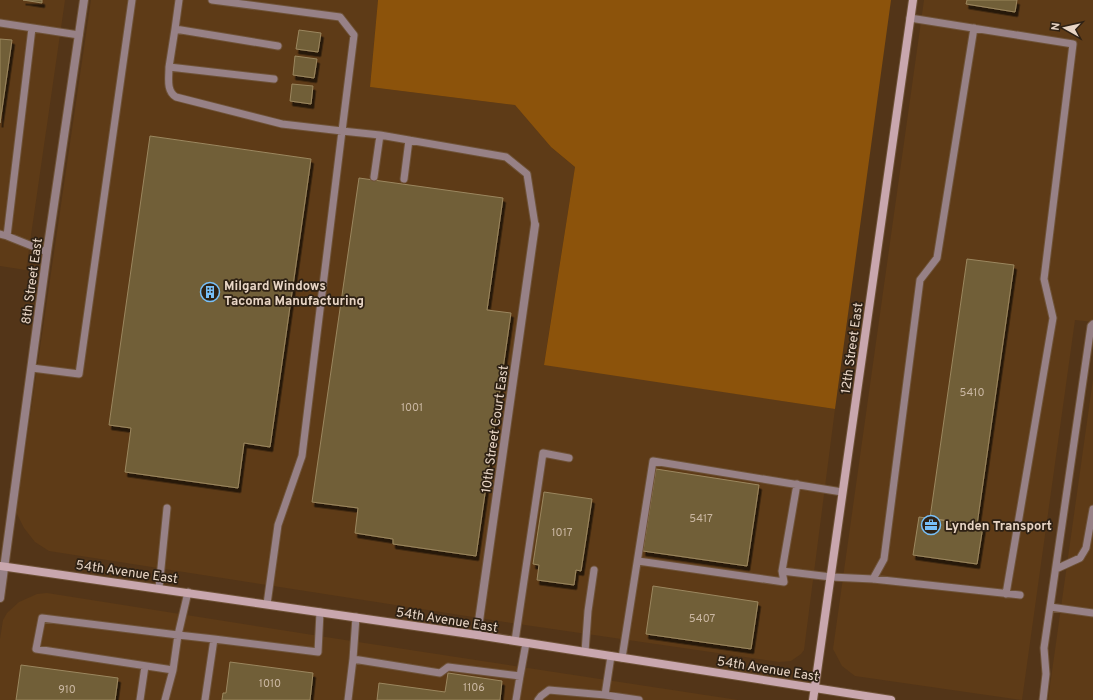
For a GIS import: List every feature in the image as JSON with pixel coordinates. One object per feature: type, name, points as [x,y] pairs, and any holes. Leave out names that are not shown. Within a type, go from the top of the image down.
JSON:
[{"type":"main road","name":"12th Street East","points":[[813,700],[913,0]]},
{"type":"main road","name":"54th Avenue East","points":[[2,566],[477,635],[890,700]]},
{"type":"street","name":"8th Street East","points":[[0,598],[2,566],[32,368],[47,252],[84,0]]},
{"type":"street","name":"10th Street Court East","points":[[477,635],[535,225]]},
{"type":"lane","points":[[32,368],[79,374],[132,0]]},
{"type":"lane","points":[[179,0],[169,67],[169,89],[176,97],[282,124],[380,135],[506,156],[527,174],[535,225]]},
{"type":"lane","points":[[212,0],[261,3],[340,17],[354,35],[302,456],[278,525],[267,604]]},
{"type":"lane","points":[[910,18],[1073,44],[1044,280],[1053,318],[1006,594]]},
{"type":"lane","points":[[0,23],[79,35]]},
{"type":"lane","points":[[32,28],[3,235],[47,252]]},
{"type":"lane","points":[[873,579],[884,559],[920,280],[937,258],[974,28]]},
{"type":"lane","points":[[175,29],[278,46]]},
{"type":"lane","points":[[169,67],[274,79]]},
{"type":"lane","points":[[374,177],[380,135]]},
{"type":"lane","points":[[404,179],[409,140]]},
{"type":"lane","points":[[1042,700],[1046,674],[1044,648],[1091,340],[1091,326],[1093,324]]},
{"type":"lane","points":[[515,641],[543,454],[569,458]]},
{"type":"lane","points":[[622,658],[653,461],[842,492]]},
{"type":"lane","points":[[638,561],[784,582],[782,571],[797,484]]},
{"type":"lane","points":[[158,588],[167,508]]},
{"type":"lane","points":[[1056,569],[1075,562],[1080,558],[1086,548],[1093,509]]},
{"type":"lane","points":[[585,652],[588,611],[594,570]]},
{"type":"lane","points":[[782,571],[831,577],[873,579],[1020,596]]},
{"type":"lane","points":[[165,700],[173,670],[178,635],[188,592]]},
{"type":"lane","points":[[1050,607],[1093,614]]},
{"type":"lane","points":[[173,670],[36,649],[42,618],[318,652],[320,612]]},
{"type":"lane","points":[[348,700],[356,617]]},
{"type":"lane","points":[[205,700],[214,639]]},
{"type":"lane","points":[[516,700],[526,643]]},
{"type":"lane","points":[[605,695],[611,656]]},
{"type":"lane","points":[[353,659],[440,673],[448,667],[520,676]]},
{"type":"lane","points":[[140,700],[145,666]]},
{"type":"lane","points":[[538,700],[549,690],[605,695],[639,700]]},
{"type":"shaded area","points":[[0,0],[65,0],[26,270],[0,266]]},
{"type":"shaded area","points":[[91,0],[378,0],[370,87],[515,105],[551,147],[575,167],[544,364],[835,409],[804,650],[801,654],[791,661],[779,662],[505,622],[49,551],[35,542],[24,528],[16,512]]},
{"type":"shaded area","points":[[378,0],[891,0],[835,409],[544,365],[575,167],[551,147],[515,105],[370,87]]},
{"type":"shaded area","points":[[924,0],[1093,0],[1093,322],[1075,320],[1022,700],[855,676],[842,666],[833,649]]},
{"type":"shaded area","points":[[1093,379],[1093,700],[1048,700]]},
{"type":"shaded area","points":[[47,593],[738,700],[0,700],[0,639],[3,620],[7,613],[19,602],[37,594]]},
{"type":"building","points":[[23,0],[42,0],[42,3]]},
{"type":"building","points":[[967,0],[1017,0],[1015,12],[966,4]]},
{"type":"building","points":[[299,30],[321,33],[318,52],[296,49]]},
{"type":"building","points":[[0,39],[12,40],[0,123]]},
{"type":"building","points":[[295,56],[317,59],[314,78],[293,75]]},
{"type":"building","points":[[292,84],[313,86],[311,104],[290,101]]},
{"type":"building","name":"Milgard Windows Tacoma Manufacturing","points":[[150,136],[311,159],[270,447],[244,443],[238,488],[125,472],[131,428],[109,425]]},
{"type":"building","points":[[359,178],[503,198],[487,310],[511,313],[476,556],[393,544],[393,539],[355,533],[358,508],[312,502]]},
{"type":"building","points":[[967,259],[1014,265],[977,525],[930,518]]},
{"type":"building","points":[[656,469],[759,485],[747,566],[643,551]]},
{"type":"building","points":[[544,492],[592,499],[581,571],[576,570],[574,585],[537,580],[539,565],[533,564]]},
{"type":"building","points":[[919,517],[983,526],[977,564],[913,555]]},
{"type":"building","points":[[653,586],[758,602],[751,649],[646,634]]},
{"type":"building","points":[[230,662],[313,673],[310,700],[222,700],[223,693],[226,693]]},
{"type":"building","points":[[21,665],[118,678],[115,700],[16,700]]},
{"type":"building","points":[[448,673],[502,681],[500,700],[377,700],[379,683],[445,692]]},
{"type":"place","name":"Milgard Windows Tacoma Manufacturing","points":[[210,292]]},
{"type":"place","name":"Lynden Transport","points":[[931,525]]}]
